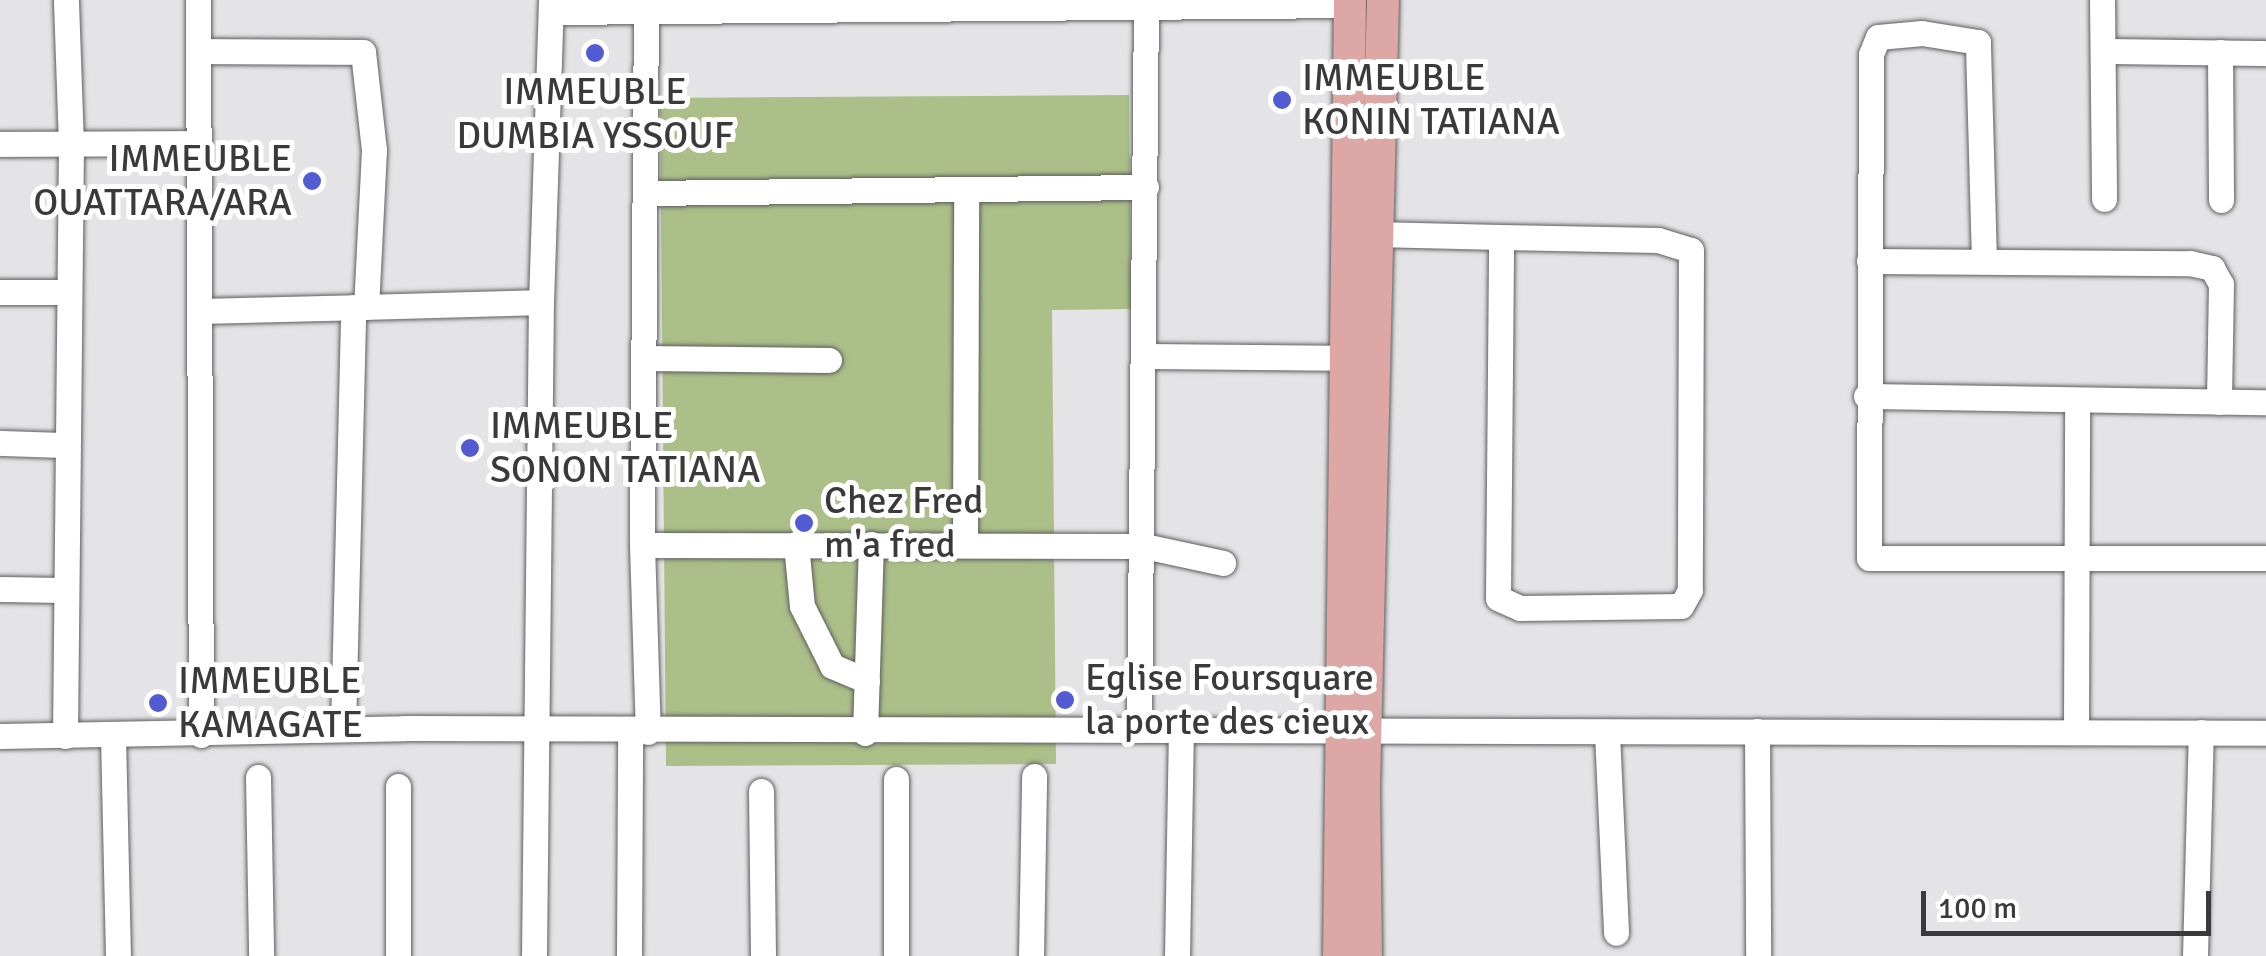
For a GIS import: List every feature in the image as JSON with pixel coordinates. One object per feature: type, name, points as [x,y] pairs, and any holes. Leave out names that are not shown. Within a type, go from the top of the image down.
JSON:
[{"type":"main road","points":[[1357,358],[1374,234],[1383,0]]},
{"type":"main road","points":[[1339,956],[1353,727],[1357,358],[1350,3]]},
{"type":"main road","points":[[1353,727],[1366,956]]},
{"type":"street","points":[[64,736],[64,292],[71,145],[66,0]]},
{"type":"street","points":[[198,0],[201,735]]},
{"type":"street","points":[[2102,0],[2104,200]]},
{"type":"street","points":[[534,956],[541,730],[541,302],[551,6],[1350,3]]},
{"type":"street","points":[[1140,730],[1148,356],[1146,5]]},
{"type":"street","points":[[629,956],[639,732],[646,7]]},
{"type":"street","points":[[1984,262],[1981,50],[1972,38],[1922,33],[1881,35],[1871,44],[1866,396],[1869,558],[2266,558]]},
{"type":"street","points":[[2103,51],[2266,52]]},
{"type":"street","points":[[198,52],[363,52],[374,150],[360,307],[343,729]]},
{"type":"street","points":[[2220,52],[2221,200]]},
{"type":"street","points":[[0,144],[198,143]]},
{"type":"street","points":[[645,193],[1146,187]]},
{"type":"street","points":[[965,543],[966,189]]},
{"type":"street","points":[[1374,234],[1658,240],[1692,250],[1690,590],[1682,606],[1520,608],[1498,598],[1501,237]]},
{"type":"street","points":[[1869,261],[2212,268],[2221,284],[2218,402]]},
{"type":"street","points":[[0,292],[64,292]]},
{"type":"street","points":[[198,311],[541,302]]},
{"type":"street","points":[[1148,356],[1357,358]]},
{"type":"street","points":[[644,358],[830,360]]},
{"type":"street","points":[[1866,396],[2266,402]]},
{"type":"street","points":[[2076,402],[2076,732]]},
{"type":"street","points":[[0,442],[65,445]]},
{"type":"street","points":[[642,544],[1144,546],[1224,563]]},
{"type":"street","points":[[796,544],[802,606],[832,666],[866,680]]},
{"type":"street","points":[[865,733],[870,544]]},
{"type":"street","points":[[0,589],[65,590]]},
{"type":"street","points":[[0,736],[201,735],[343,729],[865,733],[1353,727],[1607,733],[2266,733]]},
{"type":"street","points":[[1176,956],[1181,729]]},
{"type":"street","points":[[1757,731],[1758,956]]},
{"type":"street","points":[[2194,956],[2201,732]]},
{"type":"street","points":[[1607,733],[1616,933]]},
{"type":"street","points":[[114,736],[118,956]]},
{"type":"street","points":[[258,776],[262,956]]},
{"type":"street","points":[[1031,956],[1034,776]]},
{"type":"street","points":[[896,779],[896,956]]},
{"type":"street","points":[[398,786],[398,956]]},
{"type":"street","points":[[761,790],[763,956]]},
{"type":"green space","points":[[1129,95],[1131,309],[1052,310],[1056,764],[666,766],[660,98]]},
{"type":"place","name":"IMMEUBLE DUMBIA YSSOUF","points":[[595,53]]},
{"type":"place","name":"IMMEUBLE KONIN TATIANA","points":[[1282,100]]},
{"type":"place","name":"IMMEUBLE OUATTARA/ARA","points":[[312,181]]},
{"type":"place","name":"IMMEUBLE SONON TATIANA","points":[[470,448]]},
{"type":"place","name":"Chez Fred m'a fred","points":[[804,523]]},
{"type":"place","name":"Eglise Foursquare la porte des cieux","points":[[1065,700]]},
{"type":"place","name":"IMMEUBLE KAMAGATE","points":[[158,703]]}]
